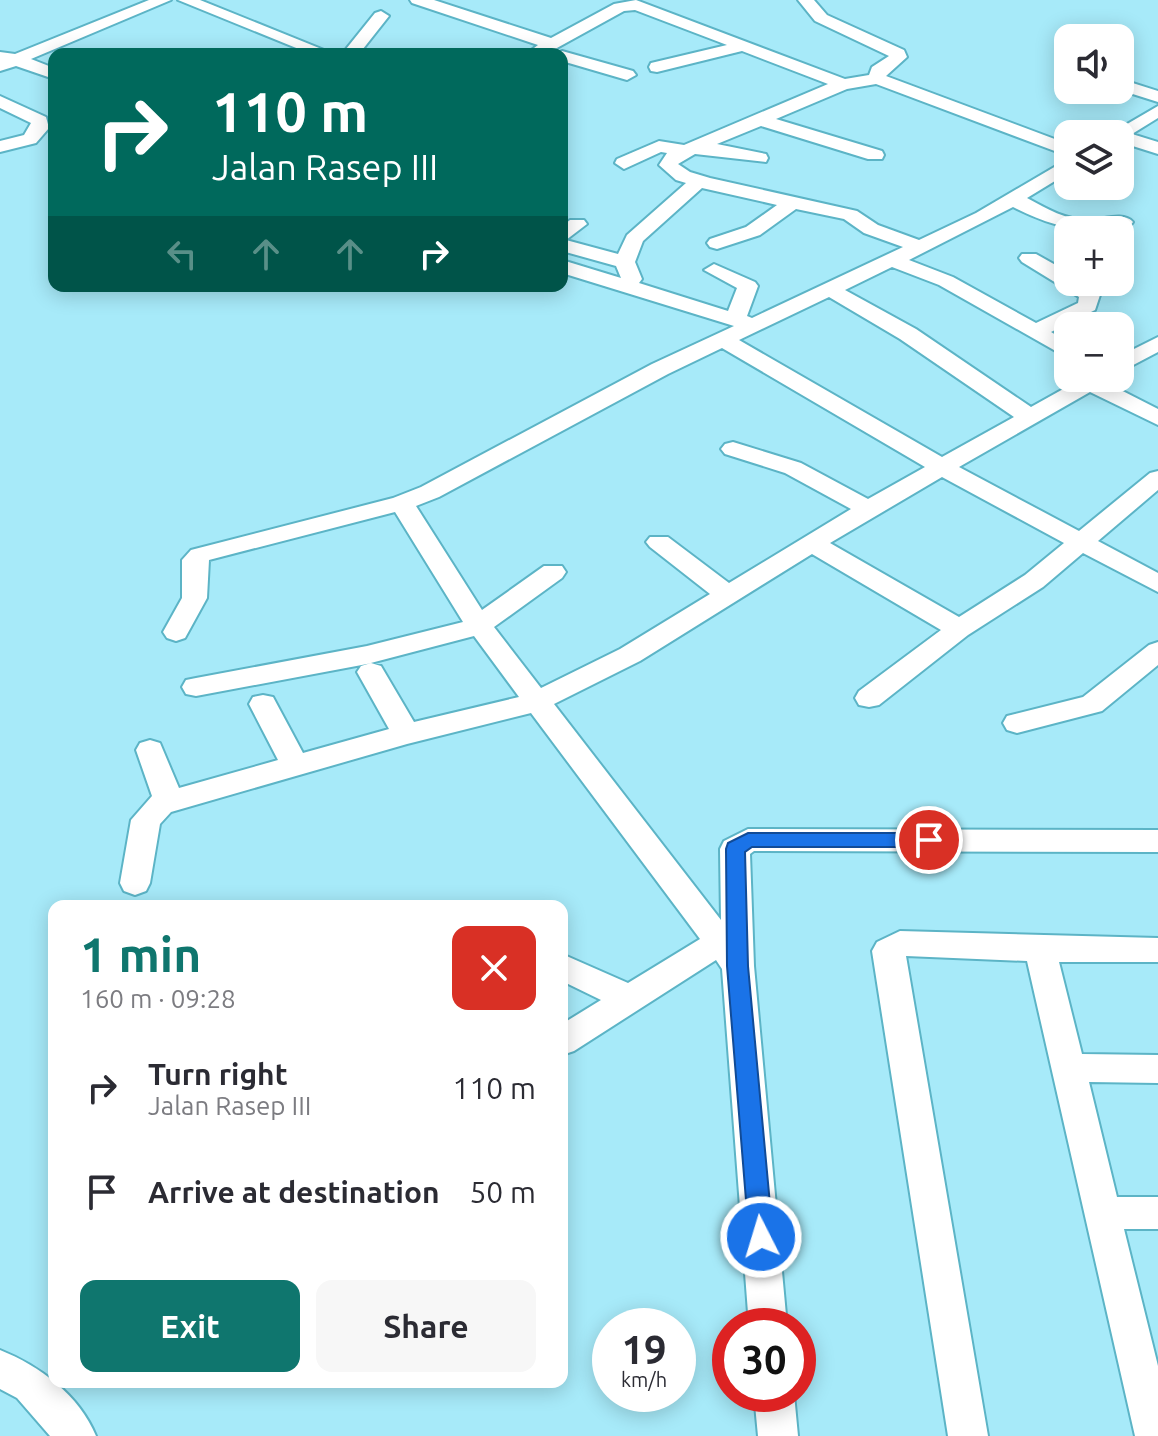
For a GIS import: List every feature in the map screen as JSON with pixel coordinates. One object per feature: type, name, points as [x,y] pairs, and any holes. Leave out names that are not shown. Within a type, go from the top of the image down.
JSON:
[{"type":"street","points":[[5,60],[163,0]]},
{"type":"street","points":[[186,0],[310,48]]},
{"type":"street","points":[[418,0],[537,48]]},
{"type":"street","points":[[806,0],[821,18],[898,54],[899,57],[878,71],[877,79]]},
{"type":"street","points":[[554,48],[628,5],[647,8],[843,84]]},
{"type":"street","points":[[355,48],[381,16]]},
{"type":"street","points":[[657,67],[742,46]]},
{"type":"street","points":[[568,58],[627,75]]},
{"type":"street","points":[[5,60],[48,72]]},
{"type":"street","points":[[918,246],[879,233],[850,215],[699,181],[683,176],[668,165],[674,156],[843,84],[877,79],[1054,145]]},
{"type":"street","points":[[1134,89],[1158,97]]},
{"type":"street","points":[[0,101],[40,121],[40,128],[30,139],[0,147]]},
{"type":"street","points":[[1134,126],[1158,111]]},
{"type":"street","points":[[761,120],[867,161],[894,142]]},
{"type":"street","points":[[1134,140],[1158,148]]},
{"type":"street","points":[[624,163],[659,146],[726,150],[759,158]]},
{"type":"street","points":[[176,632],[195,603],[198,590],[195,560],[200,555],[402,503],[430,492],[721,338],[744,322],[829,289],[1015,200],[1054,174]]},
{"type":"street","points":[[634,288],[625,262],[634,239],[699,181]]},
{"type":"street","points":[[1015,200],[1054,220]]},
{"type":"street","points":[[717,243],[761,227],[792,203]]},
{"type":"street","points":[[568,247],[625,262]]},
{"type":"street","points":[[1029,258],[1054,273]]},
{"type":"street","points":[[889,259],[946,281],[1054,342]]},
{"type":"street","points":[[568,268],[744,322]]},
{"type":"street","points":[[714,270],[748,286],[744,322]]},
{"type":"street","points":[[829,289],[908,334],[1030,417]]},
{"type":"street","points":[[1037,331],[1088,306],[1090,296]]},
{"type":"street","points":[[721,338],[942,467],[1158,584]]},
{"type":"street","points":[[1134,357],[1158,343]]},
{"type":"street","points":[[135,883],[146,820],[152,811],[169,802],[406,734],[536,702],[630,655],[869,509],[1074,392]]},
{"type":"street","points":[[1113,392],[1158,418]]},
{"type":"street","points":[[733,449],[793,468],[869,509]]},
{"type":"street","points":[[869,698],[959,629],[1034,581],[1158,478]]},
{"type":"street","points":[[402,503],[479,625],[730,954]]},
{"type":"street","points":[[659,542],[729,596]]},
{"type":"street","points":[[813,544],[959,629]]},
{"type":"street","points":[[196,687],[367,655],[449,636],[479,625],[553,572]]},
{"type":"street","points":[[1017,723],[1092,704],[1158,651]]},
{"type":"street","points":[[371,672],[406,734]]},
{"type":"street","points":[[263,704],[295,766]]},
{"type":"street","points":[[150,750],[169,802]]},
{"type":"street","points":[[766,1308],[730,954],[735,849],[748,840],[1158,841]]},
{"type":"street","points":[[968,1436],[888,951],[900,943],[1158,950]]},
{"type":"street","points":[[1040,949],[1155,1436]]},
{"type":"street","points":[[568,1037],[629,998],[730,954]]},
{"type":"street","points":[[568,970],[629,998]]},
{"type":"street","points":[[1068,1068],[1158,1069]]},
{"type":"street","points":[[1102,1213],[1158,1213]]},
{"type":"street","points":[[0,1369],[31,1385],[76,1436]]},
{"type":"street","points":[[776,1412],[778,1436]]},
{"type":"route","points":[[761,1237],[738,966],[735,849],[748,840],[929,840]]}]
